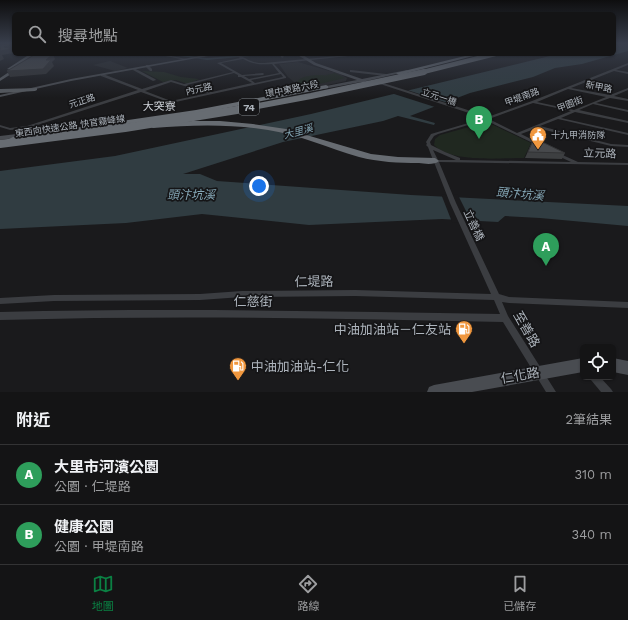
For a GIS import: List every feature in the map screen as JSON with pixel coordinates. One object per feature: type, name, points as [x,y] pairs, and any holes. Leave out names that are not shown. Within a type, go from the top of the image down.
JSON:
[{"type":"highway","name":"東西向快速公路 快官霧峰線","points":[[0,143],[163,119],[271,101],[418,71],[457,61]]},
{"type":"highway","name":"東西向快速公路 快官霧峰線","points":[[13,141],[189,118],[396,79],[466,61]]},
{"type":"highway","points":[[13,141],[189,113],[326,87]]},
{"type":"highway","name":"74","points":[[13,141],[70,138],[160,126],[231,124],[288,132],[372,157],[393,160],[435,161]]},
{"type":"main road","points":[[0,75],[22,61]]},
{"type":"main road","points":[[0,80],[28,61]]},
{"type":"main road","points":[[0,91],[16,93],[35,88]]},
{"type":"street","points":[[0,96],[175,61]]},
{"type":"street","points":[[230,61],[218,64],[232,73],[254,83]]},
{"type":"street","points":[[251,61],[255,63],[288,61]]},
{"type":"street","points":[[315,61],[368,81]]},
{"type":"street","points":[[316,61],[351,71],[386,75]]},
{"type":"street","name":"環中東路六段","points":[[0,138],[149,118],[368,81],[386,75],[448,61]]},
{"type":"street","name":"環中東路六段","points":[[0,143],[196,115],[434,69],[462,61]]},
{"type":"street","points":[[272,63],[282,73]]},
{"type":"street","name":"甲堤南路","points":[[428,145],[429,139],[435,134],[485,119],[533,102],[628,65]]},
{"type":"street","points":[[147,66],[151,70]]},
{"type":"street","points":[[134,69],[154,80]]},
{"type":"street","points":[[614,70],[628,73]]},
{"type":"street","points":[[351,71],[368,81]]},
{"type":"street","points":[[186,84],[232,73]]},
{"type":"street","points":[[248,80],[282,73]]},
{"type":"street","name":"內元路","points":[[102,75],[171,102],[285,76],[282,73]]},
{"type":"street","points":[[239,76],[249,74],[269,76]]},
{"type":"street","name":"元正路","points":[[0,126],[10,129],[27,128],[141,90],[174,81],[186,84]]},
{"type":"street","name":"立元一橋","points":[[368,81],[485,119]]},
{"type":"street","points":[[186,84],[212,93]]},
{"type":"street","points":[[35,88],[42,87]]},
{"type":"street","name":"新甲路","points":[[567,88],[628,100]]},
{"type":"street","name":"甲園街","points":[[518,134],[628,89]]},
{"type":"street","points":[[0,102],[16,93]]},
{"type":"street","points":[[533,102],[628,122]]},
{"type":"street","points":[[594,104],[628,110]]},
{"type":"street","points":[[557,118],[628,134]]},
{"type":"street","points":[[485,119],[543,147]]},
{"type":"street","points":[[537,127],[611,145],[628,146]]},
{"type":"street","points":[[428,145],[443,153],[464,161]]},
{"type":"street","points":[[428,145],[435,161],[576,162]]},
{"type":"street","name":"立元路","points":[[549,150],[576,162],[628,164]]},
{"type":"street","name":"立善橋","points":[[435,161],[497,297]]},
{"type":"street","name":"仁堤路","points":[[0,301],[54,298],[200,297],[242,294],[347,293],[497,297],[509,300],[628,305]]},
{"type":"street","name":"至善路","points":[[497,297],[505,318],[550,392]]},
{"type":"street","name":"仁慈街","points":[[0,316],[71,313],[204,312],[505,318]]},
{"type":"street","name":"仁化路","points":[[434,392],[580,365]]},
{"type":"street","points":[[616,366],[628,368]]},
{"type":"street","points":[[597,380],[608,392]]},
{"type":"shaded area","points":[[111,61],[128,68],[115,71],[93,65]]},
{"type":"shaded area","points":[[298,62],[340,74],[347,78],[346,81],[304,90],[288,77],[279,64]]},
{"type":"shaded area","points":[[142,71],[164,72],[181,77],[199,79],[188,84],[176,80],[163,82]]},
{"type":"shaded area","points":[[335,73],[345,78],[302,88],[300,86],[304,85],[297,82],[306,76],[328,76],[326,75]]},
{"type":"shaded area","points":[[487,122],[531,143],[524,158],[490,159],[464,157],[452,155],[442,151],[434,145],[435,139],[440,135]]},
{"type":"water","points":[[528,61],[592,61],[555,68],[533,77],[470,93],[410,116],[435,123],[434,125],[398,116],[383,121],[283,142],[183,174],[200,174],[217,181],[411,195],[628,206],[628,226],[505,216],[498,222],[442,219],[309,225],[202,214],[126,223],[0,229],[0,171],[115,156],[311,114]]},
{"type":"pier","points":[[404,89],[451,104],[438,108],[391,93]]},
{"type":"pier","points":[[441,194],[458,195],[472,223],[452,222]]},
{"type":"building","points":[[23,61],[50,61],[43,69],[7,71]]},
{"type":"building","points":[[534,138],[565,153],[528,152]]},
{"type":"place","name":"健康公園","points":[[479,139]]},
{"type":"place","name":"十九甲消防隊","points":[[538,150]]},
{"type":"place","name":"大里市河濱公園","points":[[546,266]]},
{"type":"place","name":"中油加油站－仁友站","points":[[464,344]]},
{"type":"place","name":"中油加油站-仁化","points":[[238,381]]},
{"type":"district","name":"大突寮","points":[[159,106]]},
{"type":"water label","name":"大里溪","points":[[298,131]]},
{"type":"water label","name":"頭汴坑溪","points":[[520,194]]},
{"type":"water label","name":"頭汴坑溪","points":[[191,195]]}]
